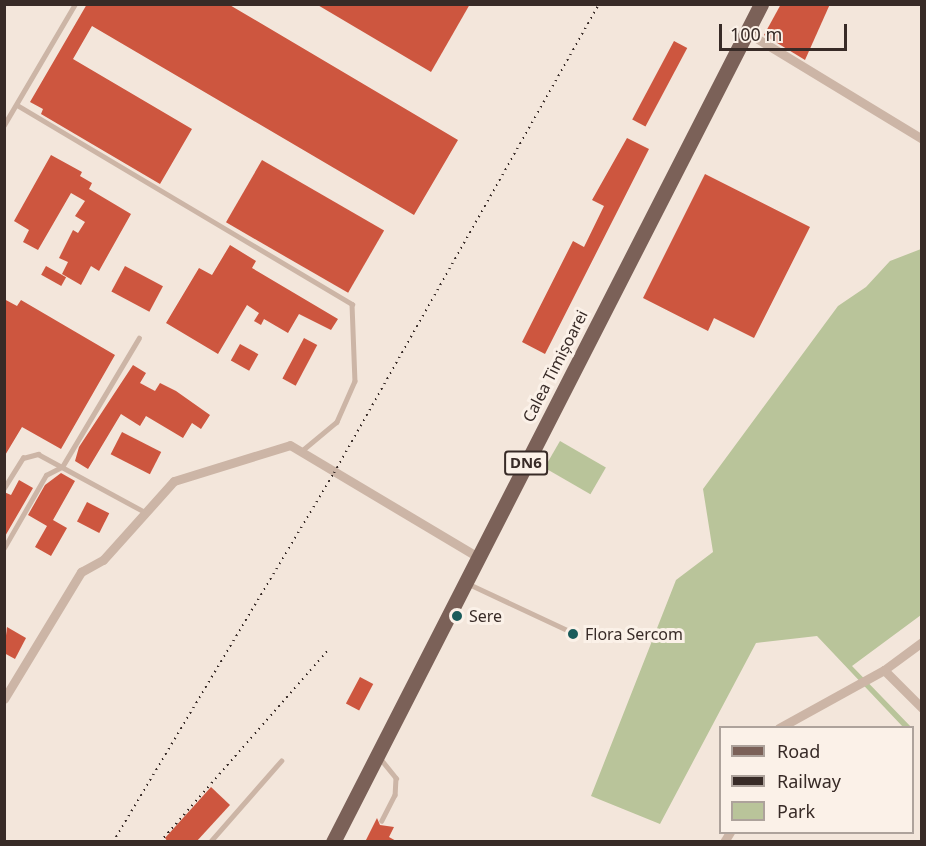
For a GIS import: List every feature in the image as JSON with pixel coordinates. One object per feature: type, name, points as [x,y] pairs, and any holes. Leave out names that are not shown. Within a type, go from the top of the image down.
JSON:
[{"type":"main road","name":"Calea Timișoarei","points":[[333,842],[761,4]]},
{"type":"street","points":[[748,33],[921,140]]},
{"type":"street","points":[[4,699],[81,572],[104,560],[174,481],[290,446],[478,557]]},
{"type":"street","points":[[784,726],[884,670],[921,642]]},
{"type":"street","points":[[884,670],[921,708]]},
{"type":"lane","points":[[4,125],[75,4]]},
{"type":"lane","points":[[16,105],[352,304],[355,381],[337,422],[301,452]]},
{"type":"lane","points":[[4,548],[46,475],[62,467],[139,338]]},
{"type":"lane","points":[[4,488],[29,454],[62,467],[145,512]]},
{"type":"lane","points":[[466,582],[567,630]]},
{"type":"lane","points":[[377,756],[396,778],[395,795],[382,821]]},
{"type":"lane","points":[[210,842],[281,761]]},
{"type":"green space","points":[[921,249],[921,615],[852,666],[910,726],[902,726],[817,636],[756,643],[660,824],[591,796],[676,580],[713,552],[703,489],[838,306],[866,287],[890,261]]},
{"type":"green space","points":[[560,441],[606,468],[590,494],[544,468]]},
{"type":"building","points":[[87,4],[228,4],[458,140],[414,215],[92,26],[73,59],[192,129],[160,184],[41,114],[43,109],[30,102]]},
{"type":"building","points":[[316,4],[470,4],[431,72]]},
{"type":"building","points":[[781,4],[830,4],[805,60],[764,35]]},
{"type":"building","points":[[674,41],[687,48],[645,127],[632,120]]},
{"type":"building","points":[[627,138],[649,149],[545,354],[522,342],[573,241],[584,247],[604,206],[592,200]]},
{"type":"building","points":[[51,155],[82,172],[80,176],[92,183],[89,189],[131,214],[99,271],[91,266],[81,285],[62,274],[68,262],[59,258],[73,230],[78,233],[85,222],[75,216],[85,201],[71,193],[38,250],[23,242],[29,230],[14,221]]},
{"type":"building","points":[[262,160],[384,230],[348,293],[226,222]]},
{"type":"building","points":[[705,174],[810,227],[754,338],[714,318],[708,331],[643,298]]},
{"type":"building","points":[[230,245],[256,261],[252,268],[338,319],[331,330],[299,314],[288,333],[264,319],[261,325],[254,321],[259,313],[247,305],[218,354],[166,323],[199,268],[212,275]]},
{"type":"building","points":[[46,266],[66,277],[61,286],[41,275]]},
{"type":"building","points":[[125,266],[163,286],[149,312],[111,292]]},
{"type":"building","points":[[4,299],[17,306],[21,300],[115,355],[61,449],[22,427],[4,457]]},
{"type":"building","points":[[304,338],[317,345],[296,386],[282,379]]},
{"type":"building","points":[[240,344],[258,354],[249,371],[231,361]]},
{"type":"building","points":[[133,365],[146,373],[140,383],[155,391],[160,383],[176,391],[210,415],[201,429],[192,423],[183,438],[146,416],[140,426],[121,414],[88,469],[75,461],[79,447]]},
{"type":"building","points":[[122,432],[161,452],[150,474],[111,454]]},
{"type":"building","points":[[61,473],[75,481],[53,520],[67,528],[51,556],[35,547],[47,526],[28,515],[45,485]]},
{"type":"building","points":[[19,480],[33,488],[4,538],[4,492],[11,495]]},
{"type":"building","points":[[87,502],[109,513],[99,533],[77,522]]},
{"type":"building","points":[[7,627],[26,638],[15,659],[4,653]]},
{"type":"building","points":[[360,677],[373,684],[359,711],[346,703]]},
{"type":"building","points":[[211,787],[230,805],[196,842],[168,842],[165,838]]},
{"type":"building","points":[[377,818],[380,825],[394,827],[389,837],[398,842],[365,842]]},
{"type":"railway","points":[[113,842],[334,473],[599,4]]},
{"type":"railway","points":[[160,842],[329,649]]},
{"type":"place","name":"Sere","points":[[457,616]]},
{"type":"place","name":"Flora Sercom","points":[[573,634]]}]
